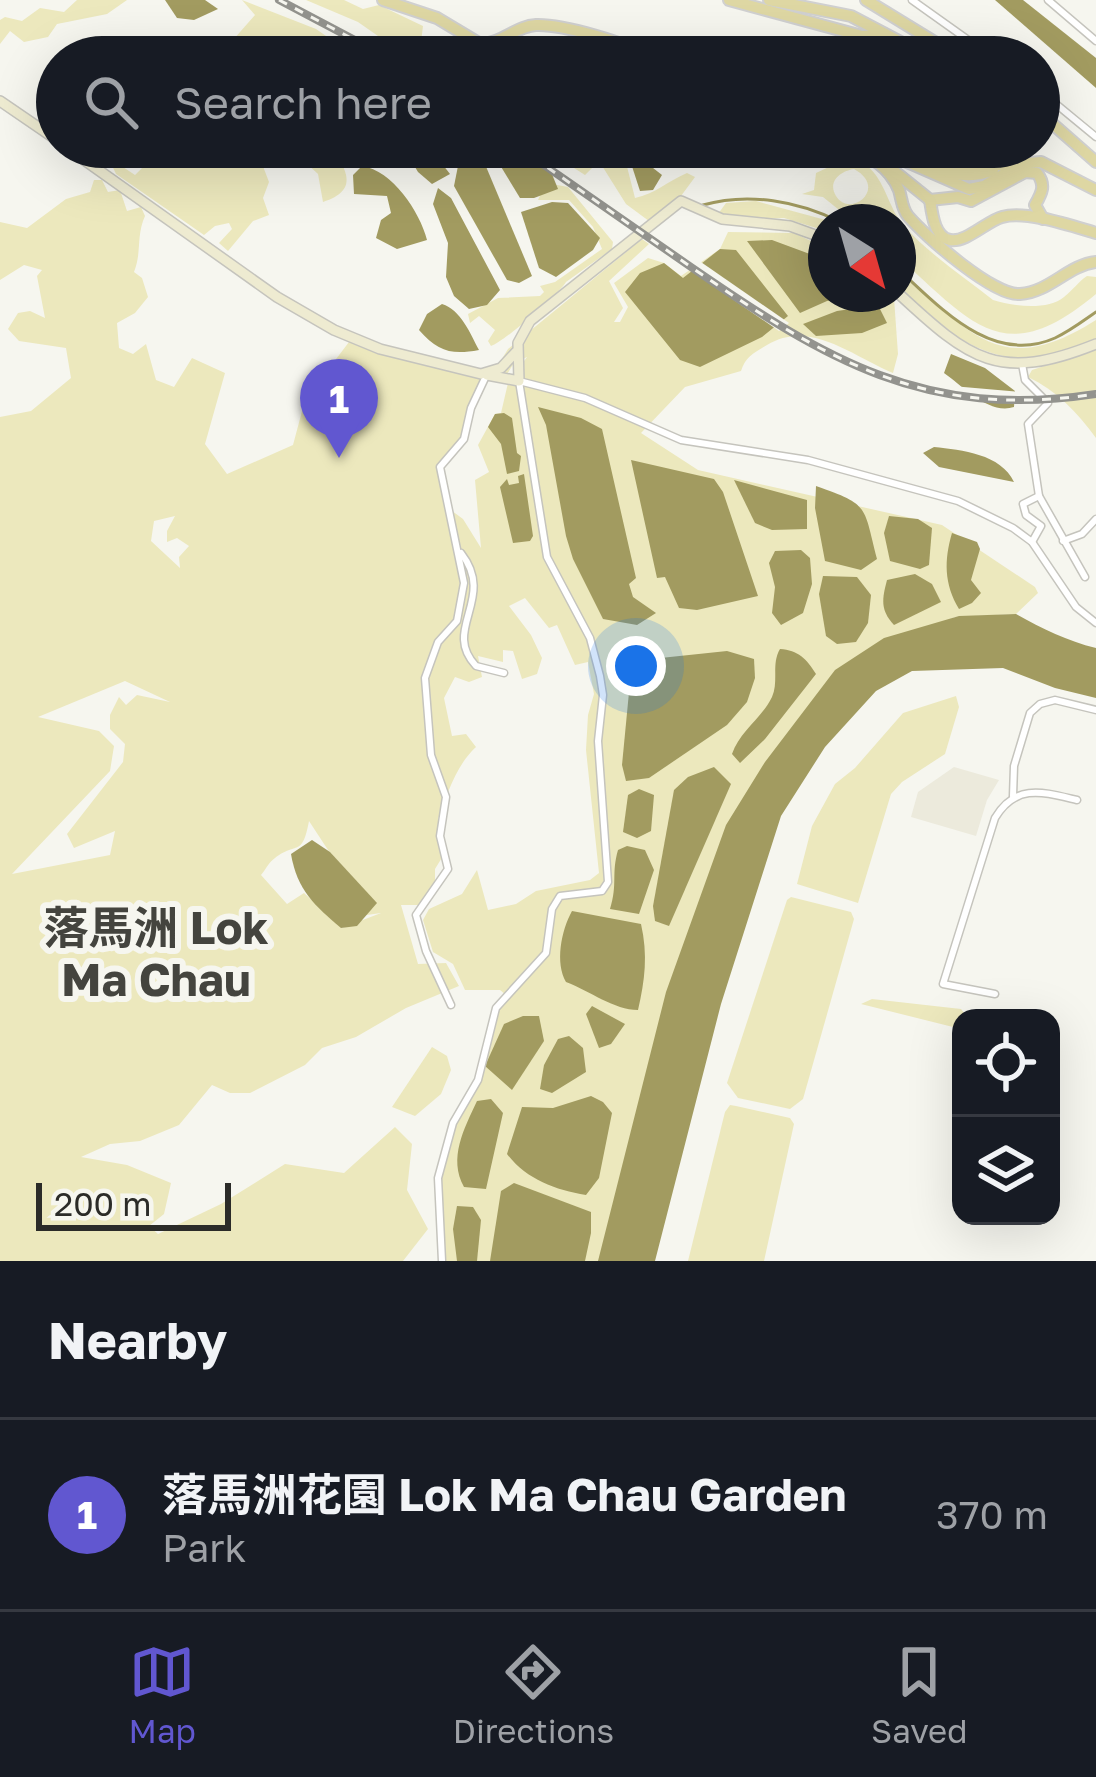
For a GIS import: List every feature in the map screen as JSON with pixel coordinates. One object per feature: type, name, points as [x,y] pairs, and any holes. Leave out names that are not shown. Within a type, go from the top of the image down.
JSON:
[{"type":"main road","points":[[383,0],[436,18],[466,36]]},
{"type":"main road","points":[[729,0],[862,36],[882,35]]},
{"type":"main road","points":[[769,0],[851,16],[882,35]]},
{"type":"main road","points":[[866,0],[925,36]]},
{"type":"main road","points":[[512,36],[536,26],[590,36]]},
{"type":"main road","points":[[1060,123],[1096,152]]},
{"type":"main road","points":[[1060,128],[1096,161]]},
{"type":"main road","points":[[883,168],[898,187],[907,215],[996,290],[1016,296],[1042,290],[1076,268],[1096,262]]},
{"type":"main road","points":[[890,168],[930,200],[938,230],[946,239],[955,241],[1003,217],[1042,219],[1096,233]]},
{"type":"main road","points":[[915,168],[969,189],[984,186],[1014,168]]},
{"type":"main road","points":[[944,168],[968,178],[1002,168]]},
{"type":"main road","points":[[1050,168],[1096,190]]},
{"type":"main road","points":[[930,200],[958,196],[971,201],[1024,172],[1036,173],[1042,192],[1035,205],[1042,219]]},
{"type":"street","points":[[912,0],[963,36]]},
{"type":"street","points":[[1048,0],[1096,41]]},
{"type":"street","points":[[0,101],[36,126]]},
{"type":"street","points":[[1060,107],[1096,137]]},
{"type":"street","points":[[96,168],[277,297],[321,324],[390,352],[585,398],[681,440],[808,460],[931,490],[991,515],[1032,542],[1076,607],[1096,623]]},
{"type":"street","points":[[442,1261],[438,1178],[453,1124],[478,1081],[496,1009],[546,952],[552,909],[560,896],[602,891],[608,882],[598,741],[600,676],[590,638],[547,557],[519,381],[516,352],[521,334],[530,321],[681,201],[722,219],[808,232]]},
{"type":"street","points":[[916,308],[963,348],[988,359],[1022,364],[1052,361],[1096,344]]},
{"type":"street","points":[[451,1005],[416,915],[448,868],[440,836],[446,797],[431,755],[424,678],[437,642],[457,620],[464,583],[440,467],[464,439],[471,408],[487,374],[506,365],[516,352]]},
{"type":"street","points":[[1022,364],[1025,380],[1048,403],[1028,424],[1039,496],[1085,577]]},
{"type":"street","points":[[1032,542],[1040,526],[1026,515],[1024,504],[1039,496]]},
{"type":"street","points":[[1064,541],[1082,534],[1096,519]]},
{"type":"street","points":[[459,550],[476,581],[462,635],[464,648],[476,666],[504,673]]},
{"type":"street","points":[[1013,796],[1014,766],[1030,713],[1055,700],[1096,710]]},
{"type":"street","points":[[995,994],[943,984],[994,818],[1013,796],[1033,791],[1077,800]]},
{"type":"shaded area","points":[[77,0],[127,0],[107,14],[57,24],[49,36],[36,40],[24,42],[10,31],[0,44],[0,20],[5,17],[22,21],[40,8],[64,12]]},
{"type":"shaded area","points":[[165,0],[205,0],[218,9],[194,20],[177,18]]},
{"type":"shaded area","points":[[242,0],[326,36],[236,36],[255,15]]},
{"type":"shaded area","points":[[306,0],[344,0],[363,9],[379,5],[423,26],[422,36],[378,36]]},
{"type":"shaded area","points":[[995,0],[1023,0],[1096,58],[1096,88],[1060,57],[1060,36],[1036,36]]},
{"type":"shaded area","points":[[113,168],[135,175],[142,168],[264,168],[269,182],[263,198],[269,215],[253,221],[228,251],[219,243],[232,229],[229,223],[204,235]]},
{"type":"shaded area","points":[[312,168],[343,168],[346,185],[323,202],[318,174]]},
{"type":"shaded area","points":[[360,168],[369,168],[384,175],[403,194],[427,240],[397,249],[376,238],[381,220],[391,213],[387,196],[354,194],[353,175]]},
{"type":"shaded area","points":[[416,168],[445,168],[450,174],[432,184]]},
{"type":"shaded area","points":[[458,168],[487,168],[532,276],[519,283],[507,280],[454,186]]},
{"type":"shaded area","points":[[502,168],[550,168],[558,189],[520,198]]},
{"type":"shaded area","points":[[603,168],[627,168],[635,198],[687,173],[695,177],[667,215],[653,224],[626,204]]},
{"type":"shaded area","points":[[633,168],[653,168],[662,175],[653,190],[640,191]]},
{"type":"shaded area","points":[[827,168],[869,168],[891,204],[850,204],[832,204],[823,197],[802,194],[814,190],[816,173]],"holes":[[[854,169],[868,184],[867,192],[857,203],[842,202],[834,181]]]},
{"type":"shaded area","points":[[94,180],[102,180],[108,192],[120,190],[127,211],[141,207],[145,216],[134,272],[142,278],[148,297],[135,313],[117,323],[119,348],[133,354],[146,344],[156,380],[174,387],[192,358],[225,373],[205,444],[227,474],[293,445],[305,400],[349,342],[483,378],[467,410],[462,438],[437,467],[448,508],[463,519],[481,548],[475,480],[489,472],[478,445],[495,414],[501,413],[508,383],[527,357],[514,363],[504,379],[494,372],[508,349],[642,239],[649,244],[609,281],[623,308],[614,322],[620,322],[628,307],[614,283],[648,258],[681,276],[720,249],[728,232],[794,233],[808,240],[808,312],[895,312],[898,354],[893,373],[831,343],[799,336],[783,338],[751,355],[741,371],[685,387],[641,433],[698,470],[942,525],[1035,587],[1038,593],[1016,614],[955,617],[832,675],[811,705],[599,1261],[441,1261],[440,1172],[453,1123],[476,1085],[493,1018],[506,995],[500,990],[465,990],[453,964],[433,952],[423,920],[429,909],[462,894],[477,870],[488,910],[516,904],[536,891],[590,880],[599,873],[586,750],[594,694],[588,662],[575,665],[557,625],[549,628],[525,598],[509,606],[542,658],[537,674],[522,679],[513,651],[503,650],[503,662],[478,656],[482,677],[469,682],[455,677],[444,698],[452,736],[466,734],[476,747],[458,771],[438,819],[446,851],[435,869],[435,890],[422,905],[401,905],[418,964],[446,963],[459,986],[406,1008],[356,1037],[322,1048],[305,1065],[250,1093],[230,1093],[212,1085],[179,1125],[81,1157],[127,1165],[171,1183],[164,1214],[149,1226],[158,1234],[221,1204],[285,1164],[344,1173],[395,1127],[412,1144],[407,1190],[428,1229],[403,1261],[0,1261],[0,417],[31,411],[71,378],[66,348],[19,341],[8,329],[18,313],[30,311],[45,318],[37,276],[42,270],[24,265],[0,280],[0,222],[27,228],[66,199],[90,192]],"holes":[[[175,516],[167,542],[177,538],[189,546],[179,557],[180,568],[151,541],[154,521]],[[125,681],[170,702],[137,695],[126,705],[119,697],[110,715],[110,729],[125,744],[123,762],[67,834],[74,848],[115,831],[110,855],[12,874],[110,771],[114,746],[99,731],[38,717]],[[309,821],[328,850],[376,903],[360,916],[381,913],[342,928],[304,893],[287,904],[261,875],[275,858],[301,844]]]},
{"type":"shaded area","points":[[552,184],[568,187],[613,242],[612,249],[491,346],[488,341],[495,330],[479,316],[470,323],[468,314],[498,298],[540,296],[544,292],[540,286],[555,282],[602,249],[593,227],[569,200],[538,200]]},
{"type":"shaded area","points":[[438,188],[451,198],[500,290],[487,305],[469,309],[454,296],[446,277],[448,243],[433,204]]},
{"type":"shaded area","points":[[756,201],[808,215],[808,225],[784,218],[734,220],[718,214],[726,203]]},
{"type":"shaded area","points":[[552,202],[568,203],[600,238],[593,250],[556,277],[539,268],[521,212]]},
{"type":"shaded area","points":[[916,237],[993,300],[1049,304],[1087,276],[1096,277],[1096,294],[1037,330],[1013,334],[991,330],[948,302],[916,273]]},
{"type":"shaded area","points":[[772,240],[808,253],[808,309],[800,313],[747,241]]},
{"type":"shaded area","points":[[720,249],[736,250],[788,316],[762,337],[700,367],[680,360],[625,292],[640,273],[664,263],[683,278]]},
{"type":"shaded area","points":[[916,288],[967,329],[1010,347],[1034,347],[1096,320],[1096,339],[1062,354],[1037,358],[992,353],[952,333],[916,304]]},
{"type":"shaded area","points":[[442,304],[460,317],[479,350],[446,350],[419,330],[427,314]]},
{"type":"shaded area","points":[[834,312],[882,312],[887,323],[862,333],[816,336],[803,324]]},
{"type":"shaded area","points":[[1096,349],[1096,438],[1066,403],[1028,377],[1032,370]]},
{"type":"shaded area","points":[[951,354],[985,368],[1015,391],[1014,407],[986,403],[944,373]]},
{"type":"shaded area","points":[[538,407],[602,429],[636,578],[629,584],[633,597],[656,613],[637,625],[603,619],[573,559],[546,425]]},
{"type":"shaded area","points":[[495,414],[512,418],[521,456],[519,471],[507,474],[501,444],[488,427]]},
{"type":"shaded area","points":[[934,447],[990,459],[1014,482],[939,467],[923,453]]},
{"type":"shaded area","points":[[631,460],[714,479],[723,492],[758,596],[697,610],[679,608],[665,577],[657,578]]},
{"type":"shaded area","points":[[524,474],[533,536],[530,541],[513,543],[500,487],[507,479],[509,485],[519,483],[518,476]]},
{"type":"shaded area","points":[[734,480],[807,500],[807,529],[772,530],[755,523]]},
{"type":"shaded area","points":[[816,486],[862,509],[877,559],[861,570],[825,561],[815,508]]},
{"type":"shaded area","points":[[889,516],[918,519],[932,528],[929,565],[920,569],[890,561],[884,533]]},
{"type":"shaded area","points":[[952,533],[977,542],[980,549],[971,580],[981,593],[959,609],[947,572]]},
{"type":"shaded area","points":[[801,550],[810,558],[812,584],[803,613],[781,625],[772,613],[775,587],[769,563],[775,551]]},
{"type":"shaded area","points":[[915,574],[932,584],[941,602],[894,625],[883,604],[887,580]]},
{"type":"shaded area","points":[[823,576],[857,577],[871,595],[868,623],[856,642],[837,644],[826,636],[819,594]]},
{"type":"shaded area","points":[[1016,614],[1096,648],[1096,698],[1003,668],[912,671],[876,691],[825,747],[781,816],[721,1004],[655,1261],[598,1261],[666,992],[726,825],[765,762],[835,670],[884,638],[959,616]]},
{"type":"shaded area","points":[[780,649],[801,656],[816,674],[740,763],[732,754],[772,697]]},
{"type":"shaded area","points":[[727,651],[754,659],[755,678],[747,702],[727,725],[649,778],[626,781],[622,765],[632,661]]},
{"type":"shaded area","points":[[956,696],[959,707],[945,754],[891,794],[858,903],[797,884],[812,826],[835,784],[903,713]]},
{"type":"shaded area","points":[[714,767],[731,784],[669,926],[655,921],[653,906],[674,790],[688,777]]},
{"type":"shaded area","points":[[954,767],[999,780],[976,836],[911,817],[918,792]]},
{"type":"shaded area","points":[[639,789],[654,795],[651,831],[637,838],[623,832],[628,795]]},
{"type":"shaded area","points":[[312,840],[330,852],[377,903],[357,926],[341,928],[303,887],[291,854]]},
{"type":"shaded area","points":[[627,846],[645,850],[654,870],[639,914],[610,909],[618,850]]},
{"type":"shaded area","points":[[791,897],[851,912],[854,919],[803,1099],[790,1109],[738,1098],[727,1083]]},
{"type":"shaded area","points":[[572,911],[641,924],[645,967],[638,1010],[611,1004],[566,982],[561,947]]},
{"type":"shaded area","points":[[872,999],[961,1009],[952,1009],[952,1027],[861,1004]]},
{"type":"shaded area","points":[[592,1006],[625,1024],[611,1044],[599,1048],[586,1014]]},
{"type":"shaded area","points":[[539,1016],[544,1041],[512,1090],[485,1066],[504,1024]]},
{"type":"shaded area","points":[[569,1036],[583,1048],[586,1072],[552,1093],[540,1089],[544,1065],[558,1039]]},
{"type":"shaded area","points":[[432,1047],[447,1056],[451,1070],[441,1094],[415,1116],[392,1107]]},
{"type":"shaded area","points":[[591,1096],[612,1113],[599,1178],[586,1195],[542,1182],[507,1154],[522,1107],[553,1108]]},
{"type":"shaded area","points":[[491,1099],[503,1113],[486,1189],[464,1187],[457,1165],[460,1144],[477,1101]]},
{"type":"shaded area","points":[[730,1105],[790,1118],[794,1124],[764,1261],[688,1261],[725,1112]]},
{"type":"shaded area","points":[[514,1183],[591,1212],[585,1261],[490,1261],[501,1191]]},
{"type":"shaded area","points":[[457,1206],[473,1207],[481,1220],[477,1261],[457,1261],[453,1229]]},
{"type":"pier","points":[[698,260],[789,323],[779,331],[687,268]]},
{"type":"pier","points":[[952,386],[1021,392],[1021,404],[972,401]]},
{"type":"waterway","points":[[703,205],[738,199],[808,209]]},
{"type":"waterway","points":[[916,286],[969,328],[1010,344],[1032,345],[1055,338],[1096,312]]},
{"type":"railway","points":[[279,0],[347,36]]},
{"type":"railway","points":[[548,168],[787,330],[880,375],[928,390],[980,398],[1035,400],[1096,394]]},
{"type":"place","name":"落馬洲花園 Lok Ma Chau Garden","points":[[339,458]]},
{"type":"district","name":"落馬洲 Lok Ma Chau","points":[[156,953]]}]
